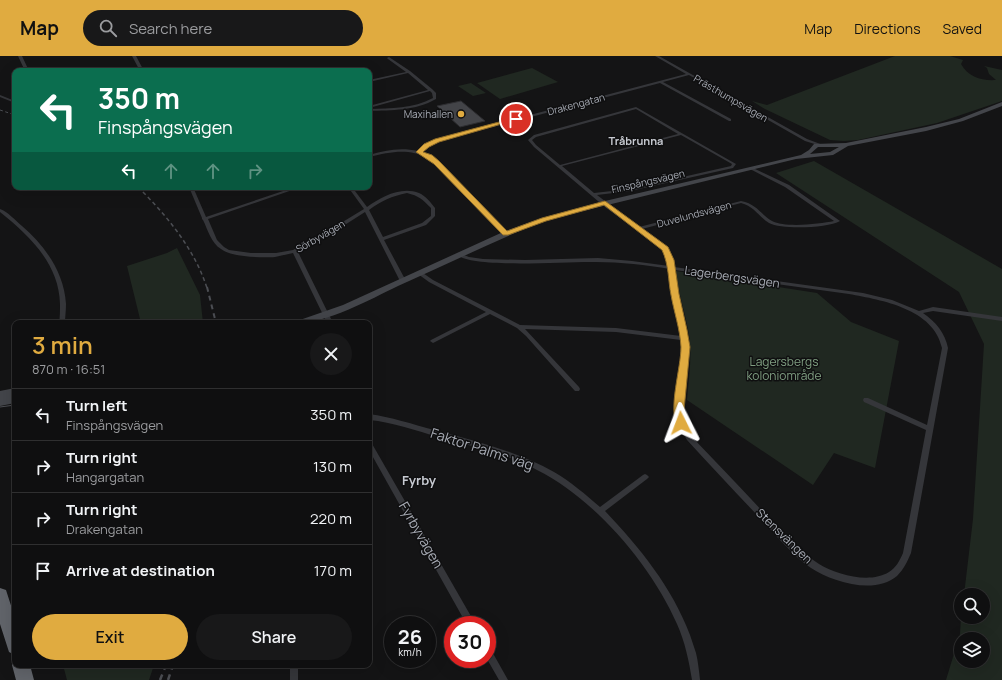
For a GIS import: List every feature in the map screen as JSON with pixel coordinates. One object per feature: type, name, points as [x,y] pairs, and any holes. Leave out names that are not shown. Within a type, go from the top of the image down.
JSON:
[{"type":"highway","points":[[0,596],[12,636]]},
{"type":"highway","points":[[22,668],[25,680]]},
{"type":"main road","name":"Finspångsvägen","points":[[802,156],[813,148],[824,145],[846,145],[947,124],[1002,104]]},
{"type":"main road","points":[[824,145],[831,148],[834,152]]},
{"type":"main road","name":"Finspångsvägen","points":[[317,320],[506,234],[544,220],[605,203],[802,156],[831,154],[846,145]]},
{"type":"main road","points":[[813,148],[823,154]]},
{"type":"main road","name":"Finspångsvägen","points":[[310,320],[327,315]]},
{"type":"main road","points":[[0,395],[12,393]]},
{"type":"main road","points":[[0,402],[12,400]]},
{"type":"street","points":[[20,56],[25,68]]},
{"type":"street","points":[[134,56],[140,68]]},
{"type":"street","name":"Prästhumpsvägen","points":[[657,56],[806,140],[824,145]]},
{"type":"street","points":[[372,109],[401,108],[417,105],[434,98],[434,93],[431,90],[389,58]]},
{"type":"street","points":[[372,80],[409,72]]},
{"type":"street","name":"Drakengatan","points":[[419,152],[430,144],[443,138],[689,74]]},
{"type":"street","points":[[661,82],[730,120]]},
{"type":"street","points":[[372,108],[431,90]]},
{"type":"street","points":[[0,96],[12,101]]},
{"type":"street","name":"Stensvängen","points":[[682,134],[636,108],[536,136],[530,140],[559,166],[665,249],[669,256],[684,338],[685,360],[679,410],[679,416],[684,430],[689,438],[791,546],[808,561],[830,574],[852,580],[869,582],[888,577],[900,568],[907,553],[944,355],[944,341],[938,329],[918,313]]},
{"type":"street","points":[[559,166],[682,134],[734,164],[732,167],[630,190],[595,194]]},
{"type":"street","name":"Prästhumpsvägen","points":[[806,140],[813,148]]},
{"type":"street","points":[[372,155],[393,150],[419,152],[430,157],[437,162],[506,234]]},
{"type":"street","name":"Duvelundsvägen","points":[[638,228],[742,202],[751,204],[768,220],[776,225],[819,224],[838,221],[786,186],[751,168]]},
{"type":"street","name":"Sörbyvägen","points":[[192,190],[215,241],[222,248],[228,251],[257,255],[276,255],[295,251],[338,228],[388,196],[407,192],[422,196],[433,208],[433,216],[424,224],[382,239]]},
{"type":"street","points":[[204,219],[290,190]]},
{"type":"street","points":[[352,190],[366,209],[403,281]]},
{"type":"street","points":[[0,210],[31,236],[47,255],[54,267],[63,289],[64,308],[62,320]]},
{"type":"street","points":[[295,251],[329,320]]},
{"type":"street","name":"Lagerbergsvägen","points":[[459,255],[473,260],[596,260],[671,268],[848,293],[896,304],[918,313]]},
{"type":"street","points":[[420,273],[431,281],[519,327],[577,389]]},
{"type":"street","points":[[918,313],[928,309],[942,310],[1002,319]]},
{"type":"street","points":[[433,341],[490,312]]},
{"type":"street","points":[[519,327],[616,330],[684,338]]},
{"type":"street","points":[[866,400],[930,429]]},
{"type":"street","name":"Faktor Palms väg","points":[[372,418],[469,442],[512,456],[552,474],[565,482],[600,511],[640,557],[674,606],[691,646],[696,680]]},
{"type":"street","name":"Fyrbyvägen","points":[[372,449],[467,616]]},
{"type":"street","points":[[600,511],[645,477]]},
{"type":"street","points":[[496,666],[504,680]]},
{"type":"street","points":[[294,668],[294,680]]},
{"type":"green space","points":[[895,56],[950,56],[963,60],[961,64],[971,75],[986,80],[996,80],[989,74],[987,68],[984,66],[1002,70],[1002,101],[937,123],[858,140],[844,141],[830,140],[765,109],[752,101],[767,105]]},
{"type":"green space","points":[[532,68],[558,82],[500,99],[477,83]]},
{"type":"green space","points":[[471,83],[486,93],[473,96],[458,86]]},
{"type":"green space","points":[[814,161],[1002,269],[1002,680],[946,680],[954,654],[954,668],[990,668],[990,632],[960,632],[961,624],[990,624],[990,588],[965,588],[973,519],[984,344],[959,292],[776,173]]},
{"type":"green space","points":[[177,248],[200,295],[203,320],[140,320],[127,266],[167,253]]},
{"type":"green space","name":"Lagersbergs koloniområde","points":[[676,271],[817,293],[851,322],[899,341],[875,468],[834,453],[813,485],[687,400],[690,346]]},
{"type":"green space","points":[[64,668],[153,668],[149,680],[67,680]]},
{"type":"building","name":"Maxihallen","points":[[461,101],[485,121],[460,127],[437,106]]},
{"type":"tram line","points":[[0,407],[12,405]]},
{"type":"railway","points":[[0,110],[12,114]]},
{"type":"railway","points":[[141,190],[169,221],[187,246],[195,259],[207,288]]},
{"type":"railway","points":[[207,287],[215,320]]},
{"type":"railway","points":[[160,680],[165,668]]},
{"type":"railway","points":[[168,680],[172,668]]},
{"type":"place","name":"Maxihallen","points":[[461,114]]},
{"type":"district","name":"Tråbrunna","points":[[636,141]]},
{"type":"district","name":"Fyrby","points":[[419,480]]},
{"type":"route","points":[[516,119],[437,140],[419,152],[426,154],[437,162],[506,234],[528,225],[605,203],[665,249],[670,260],[685,347],[685,360],[679,410],[681,423]]}]
